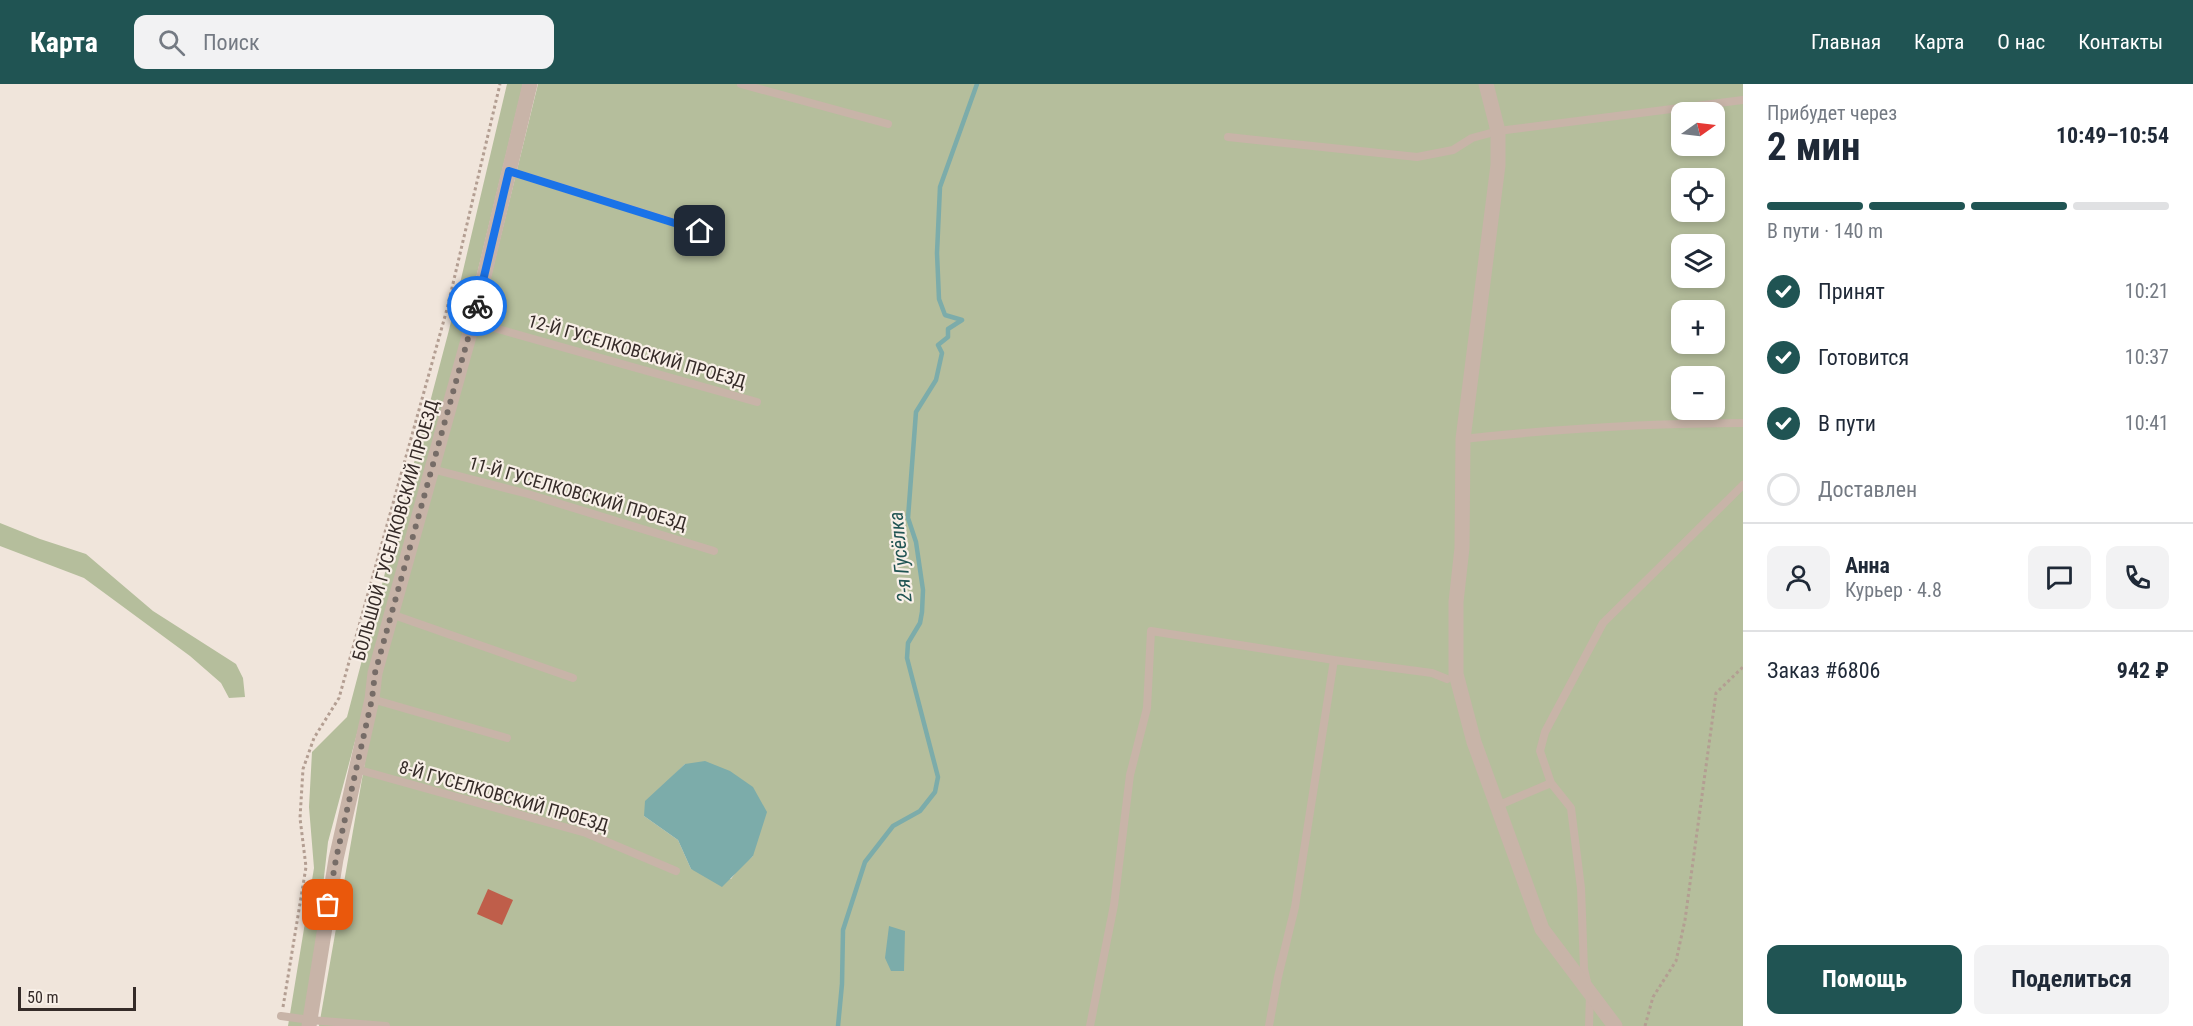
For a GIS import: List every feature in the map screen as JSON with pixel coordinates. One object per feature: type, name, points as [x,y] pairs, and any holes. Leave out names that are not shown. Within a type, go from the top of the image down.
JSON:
[{"type":"street","name":"БОЛЬШОЙ ГУСЕЛКОВСКИЙ ПРОЕЗД","points":[[309,1023],[336,859],[372,699],[375,673],[473,322],[530,84]]},
{"type":"street","points":[[1486,84],[1498,131],[1498,165],[1463,439],[1462,548],[1456,602],[1456,674],[1474,742],[1542,929],[1615,1026]]},
{"type":"lane","points":[[741,84],[888,124]]},
{"type":"lane","points":[[1228,137],[1417,157],[1453,150],[1472,138],[1498,131],[1743,100]]},
{"type":"lane","points":[[509,171],[721,237]]},
{"type":"lane","name":"12-Й ГУСЕЛКОВСКИЙ ПРОЕЗД","points":[[473,322],[757,402]]},
{"type":"lane","points":[[1463,439],[1554,429],[1682,423],[1743,423]]},
{"type":"lane","name":"11-Й ГУСЕЛКОВСКИЙ ПРОЕЗД","points":[[432,469],[528,494],[714,551]]},
{"type":"lane","points":[[1589,1026],[1590,995],[1584,969],[1581,888],[1571,808],[1551,783],[1540,752],[1545,732],[1603,623],[1743,485]]},
{"type":"lane","points":[[391,614],[573,678]]},
{"type":"lane","points":[[1090,1026],[1114,905],[1131,774],[1147,708],[1151,631],[1432,673],[1447,679]]},
{"type":"lane","points":[[1269,1026],[1295,907],[1334,660]]},
{"type":"lane","points":[[372,699],[507,738]]},
{"type":"lane","name":"8-Й ГУСЕЛКОВСКИЙ ПРОЕЗД","points":[[356,769],[586,833],[676,871]]},
{"type":"lane","points":[[1497,806],[1551,783]]},
{"type":"lane","points":[[281,1016],[309,1023],[386,1026]]},
{"type":"path","points":[[281,1016],[306,867],[300,819],[303,769],[314,738],[339,698],[447,309],[501,84]]},
{"type":"path","points":[[1645,1026],[1653,997],[1676,961],[1685,920],[1716,693],[1743,667]]},
{"type":"green space","points":[[507,84],[523,84],[448,394],[328,842],[307,1026],[288,1026],[314,868],[309,807],[312,752],[347,717],[449,330]]},
{"type":"green space","points":[[538,84],[1743,84],[1743,1026],[319,1026],[380,676],[483,309]],"holes":[[[685,764],[753,856],[739,868],[731,879],[691,869],[678,840],[644,816],[669,780]]]},
{"type":"green space","points":[[0,523],[86,554],[153,611],[236,664],[243,678],[245,697],[229,698],[221,683],[190,656],[84,578],[0,546]]},
{"type":"water","points":[[705,761],[730,771],[753,787],[767,812],[753,856],[722,887],[691,869],[678,840],[644,816],[645,801],[685,764]]},
{"type":"water","points":[[889,926],[905,931],[904,971],[891,971],[885,958]]},
{"type":"building","points":[[488,889],[513,900],[502,925],[477,914]]},
{"type":"waterway","name":"2-я Гусёлка","points":[[838,1026],[842,984],[843,930],[865,862],[893,826],[920,811],[935,792],[938,777],[907,658],[908,643],[920,623],[923,590],[916,542],[908,518],[916,412],[936,380],[942,353],[938,345],[948,337],[948,329],[962,320],[945,315],[939,299],[937,253],[940,187],[977,84]]},
{"type":"way so far","points":[[328,905],[372,699],[375,673],[477,306]]},
{"type":"route","points":[[477,306],[509,171],[700,231]]}]
